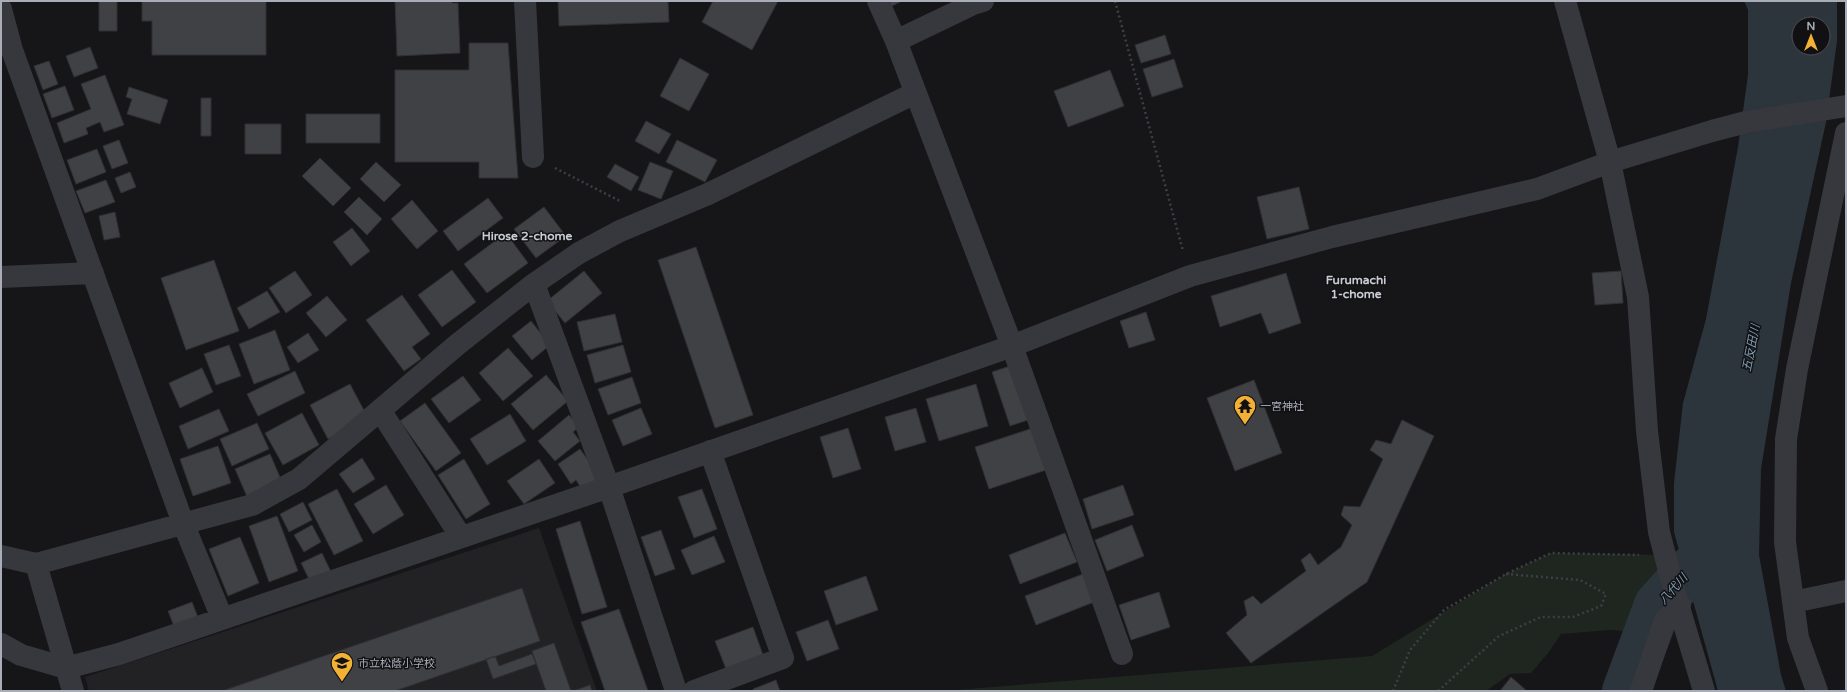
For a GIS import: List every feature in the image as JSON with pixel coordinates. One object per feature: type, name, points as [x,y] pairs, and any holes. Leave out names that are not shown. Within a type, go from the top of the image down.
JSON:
[{"type":"street","points":[[524,1],[533,157]]},
{"type":"street","points":[[878,1],[896,41],[1012,346],[1122,654]]},
{"type":"street","points":[[896,41],[973,4],[983,1]]},
{"type":"street","points":[[1565,1],[1610,162],[1638,297],[1647,431],[1659,532],[1704,691]]},
{"type":"street","points":[[1,9],[12,50],[183,523],[222,618]]},
{"type":"street","points":[[1,556],[36,564],[252,505],[299,479],[458,344],[534,284],[579,253],[620,231],[708,194],[915,93]]},
{"type":"street","points":[[1,644],[21,655],[66,668],[119,654],[608,487],[1012,346],[1190,276],[1332,237],[1537,189],[1610,162],[1746,122],[1843,106]]},
{"type":"street","points":[[1817,691],[1798,638],[1785,542],[1786,439],[1797,369],[1838,207],[1846,133]]},
{"type":"street","points":[[1,277],[93,273]]},
{"type":"street","points":[[534,284],[608,487],[676,691]]},
{"type":"street","points":[[380,410],[461,537]]},
{"type":"street","points":[[694,691],[782,658],[710,451]]},
{"type":"street","points":[[36,564],[73,691]]},
{"type":"street","points":[[1793,602],[1846,591]]},
{"type":"street","points":[[1641,691],[1665,620],[1677,600]]},
{"type":"path","points":[[1115,1],[1190,276]]},
{"type":"path","points":[[533,157],[652,218]]},
{"type":"path","points":[[1393,691],[1410,650],[1444,610],[1506,574],[1551,553],[1667,562]]},
{"type":"path","points":[[1438,691],[1499,636],[1541,616],[1573,616],[1601,606],[1606,594],[1580,580],[1506,574]]},
{"type":"shaded area","points":[[539,528],[597,691],[89,691],[85,677]]},
{"type":"shaded area","points":[[1551,553],[1665,555],[1674,588],[1648,633],[1611,630],[1561,634],[1549,652],[1531,673],[1510,674],[1486,691],[943,691],[1372,656],[1506,574]]},
{"type":"water","name":"五反田川","points":[[1744,1],[1837,1],[1837,41],[1826,122],[1791,283],[1761,469],[1759,555],[1781,675],[1786,691],[1718,691],[1674,532],[1674,483],[1683,403],[1706,319],[1738,147],[1748,75],[1748,10]]},
{"type":"building","points":[[99,1],[117,1],[117,31],[99,31]]},
{"type":"building","points":[[142,1],[266,1],[266,55],[152,55],[152,21],[142,21]]},
{"type":"building","points":[[395,1],[452,1],[452,3],[458,3],[460,53],[397,56]]},
{"type":"building","points":[[558,1],[668,1],[669,22],[559,26]]},
{"type":"building","points":[[713,1],[778,1],[752,50],[702,22]]},
{"type":"building","points":[[885,1],[902,1],[888,8]]},
{"type":"building","points":[[1165,35],[1171,54],[1141,63],[1135,45]]},
{"type":"building","points":[[469,43],[508,43],[518,178],[479,178],[479,162],[395,162],[395,70],[469,70]]},
{"type":"building","points":[[90,47],[98,68],[74,77],[66,56]]},
{"type":"building","points":[[680,58],[709,74],[689,111],[660,96]]},
{"type":"building","points":[[1174,59],[1183,87],[1152,97],[1143,69]]},
{"type":"building","points":[[49,61],[58,84],[43,90],[34,66]]},
{"type":"building","points":[[1110,70],[1124,106],[1068,127],[1054,91]]},
{"type":"building","points":[[105,75],[124,125],[104,132],[100,122],[86,128],[88,134],[64,143],[57,123],[91,109],[81,84]]},
{"type":"building","points":[[65,86],[74,110],[52,118],[43,94]]},
{"type":"building","points":[[129,87],[168,100],[160,124],[127,114],[132,99],[126,97]]},
{"type":"building","points":[[201,98],[211,98],[211,136],[201,136]]},
{"type":"building","points":[[306,114],[380,114],[380,143],[306,143]]},
{"type":"building","points":[[646,121],[671,134],[659,154],[635,141]]},
{"type":"building","points":[[245,124],[281,124],[281,154],[245,154]]},
{"type":"building","points":[[119,140],[128,163],[112,169],[103,146]]},
{"type":"building","points":[[677,140],[717,160],[705,182],[666,162]]},
{"type":"building","points":[[97,149],[106,172],[76,184],[67,160]]},
{"type":"building","points":[[320,158],[351,188],[333,206],[302,176]]},
{"type":"building","points":[[376,162],[401,185],[384,202],[360,179]]},
{"type":"building","points":[[650,162],[673,171],[661,199],[638,190]]},
{"type":"building","points":[[615,164],[639,177],[631,191],[607,177]]},
{"type":"building","points":[[130,172],[136,187],[121,193],[115,178]]},
{"type":"building","points":[[106,180],[115,202],[85,213],[76,191]]},
{"type":"building","points":[[1299,187],[1309,229],[1267,239],[1257,197]]},
{"type":"building","points":[[359,197],[382,219],[367,235],[344,212]]},
{"type":"building","points":[[488,198],[503,218],[458,251],[443,231]]},
{"type":"building","points":[[412,200],[438,231],[417,249],[391,219]]},
{"type":"building","points":[[544,207],[566,236],[536,258],[514,229]]},
{"type":"building","points":[[115,212],[120,237],[104,240],[99,216]]},
{"type":"building","points":[[352,228],[370,251],[351,266],[333,242]]},
{"type":"building","points":[[506,233],[528,263],[487,293],[464,264]]},
{"type":"building","points":[[696,247],[753,415],[715,428],[658,260]]},
{"type":"building","points":[[214,260],[239,331],[186,350],[161,278]]},
{"type":"building","points":[[452,270],[476,302],[442,327],[418,295]]},
{"type":"building","points":[[295,271],[312,295],[286,313],[269,288]]},
{"type":"building","points":[[584,271],[602,293],[565,323],[547,301]]},
{"type":"building","points":[[1621,271],[1623,303],[1595,305],[1592,273]]},
{"type":"building","points":[[1286,273],[1301,323],[1269,334],[1261,313],[1220,327],[1211,296]]},
{"type":"building","points":[[267,291],[280,312],[249,329],[237,308]]},
{"type":"building","points":[[402,295],[430,334],[412,347],[421,359],[404,371],[366,320]]},
{"type":"building","points":[[327,296],[347,320],[326,337],[306,313]]},
{"type":"building","points":[[1146,312],[1155,340],[1129,348],[1120,321]]},
{"type":"building","points":[[615,314],[622,342],[584,351],[577,322]]},
{"type":"building","points":[[531,321],[550,345],[532,360],[512,336]]},
{"type":"building","points":[[275,330],[290,370],[254,384],[239,344]]},
{"type":"building","points":[[308,333],[319,350],[298,363],[287,347]]},
{"type":"building","points":[[229,345],[241,376],[216,385],[204,354]]},
{"type":"building","points":[[623,345],[631,372],[595,383],[587,355]]},
{"type":"building","points":[[508,348],[533,376],[503,401],[479,373]]},
{"type":"building","points":[[1016,364],[1034,418],[1010,426],[992,372]]},
{"type":"building","points":[[202,368],[213,392],[180,408],[169,383]]},
{"type":"building","points":[[295,371],[305,393],[258,416],[247,394]]},
{"type":"building","points":[[546,375],[568,401],[533,430],[511,404]]},
{"type":"building","points":[[463,376],[481,400],[449,423],[431,399]]},
{"type":"building","points":[[632,377],[641,403],[608,415],[598,389]]},
{"type":"building","name":"一宮神社","points":[[1254,380],[1282,453],[1235,471],[1207,398]]},
{"type":"building","points":[[350,384],[368,418],[328,439],[310,405]]},
{"type":"building","points":[[976,384],[988,426],[939,441],[926,399]]},
{"type":"building","points":[[425,403],[461,453],[436,471],[400,421]]},
{"type":"building","points":[[641,408],[652,434],[623,446],[612,420]]},
{"type":"building","points":[[916,408],[926,442],[895,451],[885,417]]},
{"type":"building","points":[[219,409],[229,431],[188,449],[179,426]]},
{"type":"building","points":[[302,413],[319,445],[283,465],[265,433]]},
{"type":"building","points":[[510,414],[526,441],[487,465],[470,439]]},
{"type":"building","points":[[569,415],[579,427],[573,432],[580,441],[555,461],[538,441]]},
{"type":"building","points":[[1402,420],[1434,436],[1367,582],[1251,663],[1226,633],[1247,615],[1244,601],[1253,596],[1261,604],[1306,571],[1301,560],[1310,553],[1318,565],[1341,547],[1352,525],[1341,515],[1344,506],[1360,507],[1383,459],[1370,450],[1376,440],[1391,444]]},
{"type":"building","points":[[257,423],[269,449],[232,466],[220,439]]},
{"type":"building","points":[[1036,427],[1049,469],[989,489],[975,447]]},
{"type":"building","points":[[848,428],[861,469],[833,478],[820,437]]},
{"type":"building","points":[[218,446],[231,483],[193,496],[180,459]]},
{"type":"building","points":[[580,449],[601,478],[583,491],[576,480],[571,484],[558,464]]},
{"type":"building","points":[[270,454],[283,484],[248,499],[235,469]]},
{"type":"building","points":[[362,458],[375,479],[353,493],[339,474]]},
{"type":"building","points":[[464,459],[490,504],[466,519],[438,475]]},
{"type":"building","points":[[539,459],[555,483],[524,504],[507,481]]},
{"type":"building","points":[[386,485],[404,515],[373,534],[354,504]]},
{"type":"building","points":[[1123,485],[1134,515],[1092,529],[1083,499]]},
{"type":"building","points":[[337,489],[363,541],[334,555],[308,504]]},
{"type":"building","points":[[702,489],[717,529],[694,538],[678,497]]},
{"type":"building","points":[[303,502],[312,520],[289,532],[280,514]]},
{"type":"building","points":[[277,516],[298,571],[269,582],[249,526]]},
{"type":"building","points":[[580,521],[607,607],[582,614],[556,529]]},
{"type":"building","points":[[312,525],[321,542],[304,552],[294,535]]},
{"type":"building","points":[[1132,525],[1144,556],[1107,571],[1095,540]]},
{"type":"building","points":[[661,530],[675,569],[655,576],[641,537]]},
{"type":"building","points":[[1065,533],[1077,562],[1020,584],[1009,555]]},
{"type":"building","points":[[714,536],[725,562],[692,575],[681,550]]},
{"type":"building","points":[[240,537],[259,583],[228,596],[209,549]]},
{"type":"building","points":[[322,553],[332,574],[311,583],[301,563]]},
{"type":"building","points":[[1083,574],[1094,602],[1036,625],[1025,596]]},
{"type":"building","points":[[866,576],[878,610],[836,625],[824,591]]},
{"type":"building","points":[[522,588],[540,641],[395,691],[222,691]]},
{"type":"building","points":[[1159,592],[1170,627],[1131,640],[1119,605]]},
{"type":"building","points":[[192,602],[199,620],[175,629],[168,611]]},
{"type":"building","points":[[619,609],[648,691],[605,691],[581,622]]},
{"type":"building","points":[[828,620],[839,649],[807,661],[796,632]]},
{"type":"building","points":[[753,627],[763,655],[726,669],[715,641]]},
{"type":"building","points":[[554,643],[571,691],[546,691],[532,651]]},
{"type":"building","points":[[532,654],[536,664],[493,679],[486,659],[495,656],[499,666]]},
{"type":"building","points":[[1511,677],[1527,691],[1500,691]]},
{"type":"building","points":[[776,680],[780,691],[754,691],[753,689]]},
{"type":"building","points":[[590,685],[592,691],[573,691]]},
{"type":"waterway","name":"八代川","points":[[1626,691],[1658,605],[1687,573],[1722,546]]},
{"type":"place","name":"一宮神社","points":[[1245,426]]},
{"type":"place","name":"市立松蔭小学校","points":[[342,682]]},
{"type":"district","name":"Hirose 2-chome","points":[[527,236]]},
{"type":"district","name":"Furumachi 1-chome","points":[[1356,287]]}]
